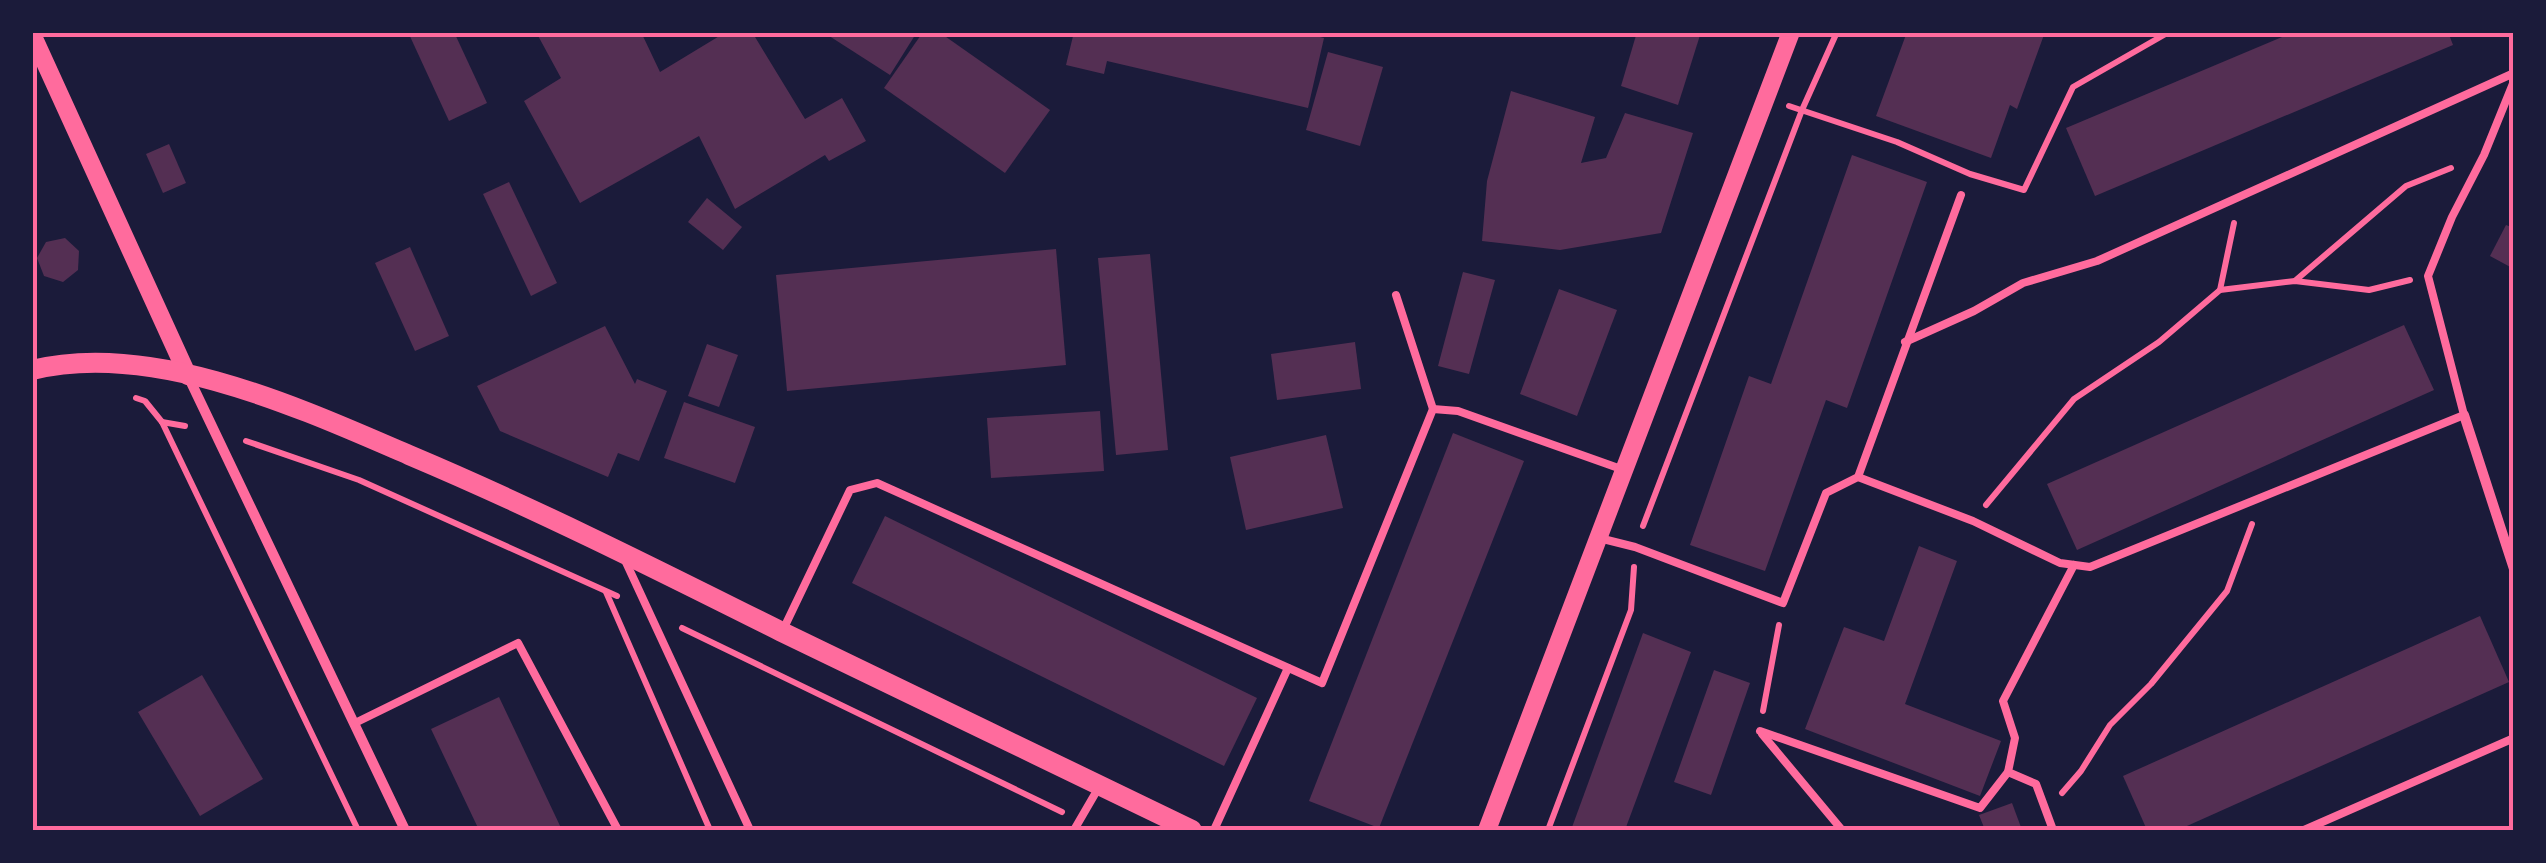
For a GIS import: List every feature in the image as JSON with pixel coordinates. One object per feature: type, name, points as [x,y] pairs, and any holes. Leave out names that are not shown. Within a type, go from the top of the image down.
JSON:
[{"type":"main road","points":[[32,370],[65,362],[123,364],[248,391],[347,428],[620,549],[782,632],[1192,830]]},
{"type":"street","points":[[1487,830],[1791,32]]},
{"type":"street","points":[[32,34],[188,376],[405,830]]},
{"type":"street","points":[[2464,415],[2514,570]]},
{"type":"lane","points":[[1905,342],[1974,311],[2023,283],[2097,261],[2514,73]]},
{"type":"lane","points":[[1858,477],[1972,521],[2060,563],[2090,567],[2464,415],[2428,276],[2514,81]]},
{"type":"lane","points":[[1598,538],[1635,547],[1783,603],[1826,493],[1858,477],[1962,195]]},
{"type":"lane","points":[[782,632],[850,490],[877,483],[1322,684],[1433,409],[1396,294]]},
{"type":"lane","points":[[1433,409],[1458,411],[1624,470]]},
{"type":"lane","points":[[620,549],[750,830]]},
{"type":"lane","points":[[1760,732],[1980,808],[2008,772],[2015,738],[2002,701],[2074,565]]},
{"type":"lane","points":[[355,723],[518,644],[618,830]]},
{"type":"lane","points":[[1214,830],[1288,668]]},
{"type":"lane","points":[[1760,732],[1842,830]]},
{"type":"lane","points":[[2304,830],[2514,738]]},
{"type":"lane","points":[[2008,772],[2036,784],[2053,830]]},
{"type":"lane","points":[[1074,830],[1100,785]]},
{"type":"path","points":[[1548,830],[1631,610],[1635,547],[1802,110],[1837,32]]},
{"type":"path","points":[[1764,98],[2024,190],[2073,87],[2169,32]]},
{"type":"path","points":[[2295,280],[2406,186],[2484,155]]},
{"type":"path","points":[[2220,290],[2239,197]]},
{"type":"path","points":[[1972,521],[2074,399],[2159,342],[2220,290],[2295,280],[2369,290],[2428,276]]},
{"type":"path","points":[[131,396],[146,401],[162,422],[358,830]]},
{"type":"path","points":[[2046,813],[2082,771],[2110,724],[2151,684],[2227,591],[2260,500]]},
{"type":"path","points":[[606,591],[710,830]]},
{"type":"path","points":[[1760,732],[1783,603]]},
{"type":"building","points":[[408,32],[454,32],[487,103],[449,121]]},
{"type":"building","points":[[536,32],[641,32],[660,72],[726,32],[752,32],[805,119],[842,98],[866,141],[829,161],[825,155],[735,209],[699,136],[580,203],[524,101],[561,78]]},
{"type":"building","points":[[823,32],[917,32],[890,75]]},
{"type":"building","points":[[923,32],[939,32],[1050,110],[1005,173],[884,88]]},
{"type":"building","points":[[1074,32],[1300,32],[1324,38],[1308,108],[1107,61],[1104,74],[1066,65]]},
{"type":"building","points":[[1637,32],[1701,32],[1678,105],[1621,86]]},
{"type":"building","points":[[1907,32],[2045,32],[2017,109],[2010,105],[1991,158],[1876,116]]},
{"type":"building","points":[[2294,32],[2448,32],[2453,45],[2095,196],[2066,128]]},
{"type":"building","points":[[1328,52],[1383,67],[1360,146],[1306,130]]},
{"type":"building","points":[[1511,91],[1595,117],[1581,163],[1606,158],[1625,113],[1693,133],[1661,233],[1560,250],[1482,241],[1487,181]]},
{"type":"building","points":[[169,144],[186,183],[163,193],[146,154]]},
{"type":"building","points":[[1852,155],[1927,182],[1847,408],[1826,400],[1765,571],[1690,545],[1749,376],[1771,384]]},
{"type":"building","points":[[509,182],[557,283],[531,296],[483,194]]},
{"type":"building","points":[[707,198],[742,227],[723,250],[688,222]]},
{"type":"building","points":[[2506,225],[2514,228],[2514,269],[2490,256]]},
{"type":"building","points":[[65,238],[79,251],[78,270],[63,282],[44,276],[37,258],[46,242]]},
{"type":"building","points":[[410,247],[449,336],[415,351],[375,263]]},
{"type":"building","points":[[1056,249],[1066,365],[787,391],[776,275]]},
{"type":"building","points":[[1150,254],[1168,450],[1116,455],[1098,258]]},
{"type":"building","points":[[1463,272],[1495,280],[1469,374],[1438,366]]},
{"type":"building","points":[[1559,289],[1617,310],[1577,416],[1520,394]]},
{"type":"building","points":[[2404,325],[2434,390],[2077,550],[2047,484]]},
{"type":"building","points":[[605,326],[635,384],[637,379],[667,391],[639,461],[618,453],[608,477],[500,431],[477,386]]},
{"type":"building","points":[[1355,342],[1361,389],[1277,400],[1271,354]]},
{"type":"building","points":[[707,344],[738,355],[719,407],[688,396]]},
{"type":"building","points":[[684,402],[755,427],[735,483],[664,458]]},
{"type":"building","points":[[1100,411],[1104,471],[991,478],[987,418]]},
{"type":"building","points":[[1453,433],[1524,461],[1379,828],[1309,801]]},
{"type":"building","points":[[1326,435],[1343,508],[1246,530],[1230,457]]},
{"type":"building","points":[[885,516],[1257,698],[1224,766],[852,583]]},
{"type":"building","points":[[1919,546],[1957,561],[1905,704],[2001,741],[1980,796],[1805,729],[1844,627],[1884,641]]},
{"type":"building","points":[[2480,616],[2509,682],[2178,830],[2147,830],[2123,776]]},
{"type":"building","points":[[1643,633],[1691,652],[1625,830],[1571,830]]},
{"type":"building","points":[[1714,670],[1750,683],[1711,795],[1674,782]]},
{"type":"building","points":[[202,675],[263,779],[200,816],[138,712]]},
{"type":"building","points":[[499,697],[562,830],[479,830],[431,729]]},
{"type":"building","points":[[2012,803],[2022,830],[1985,830],[1979,815]]}]
